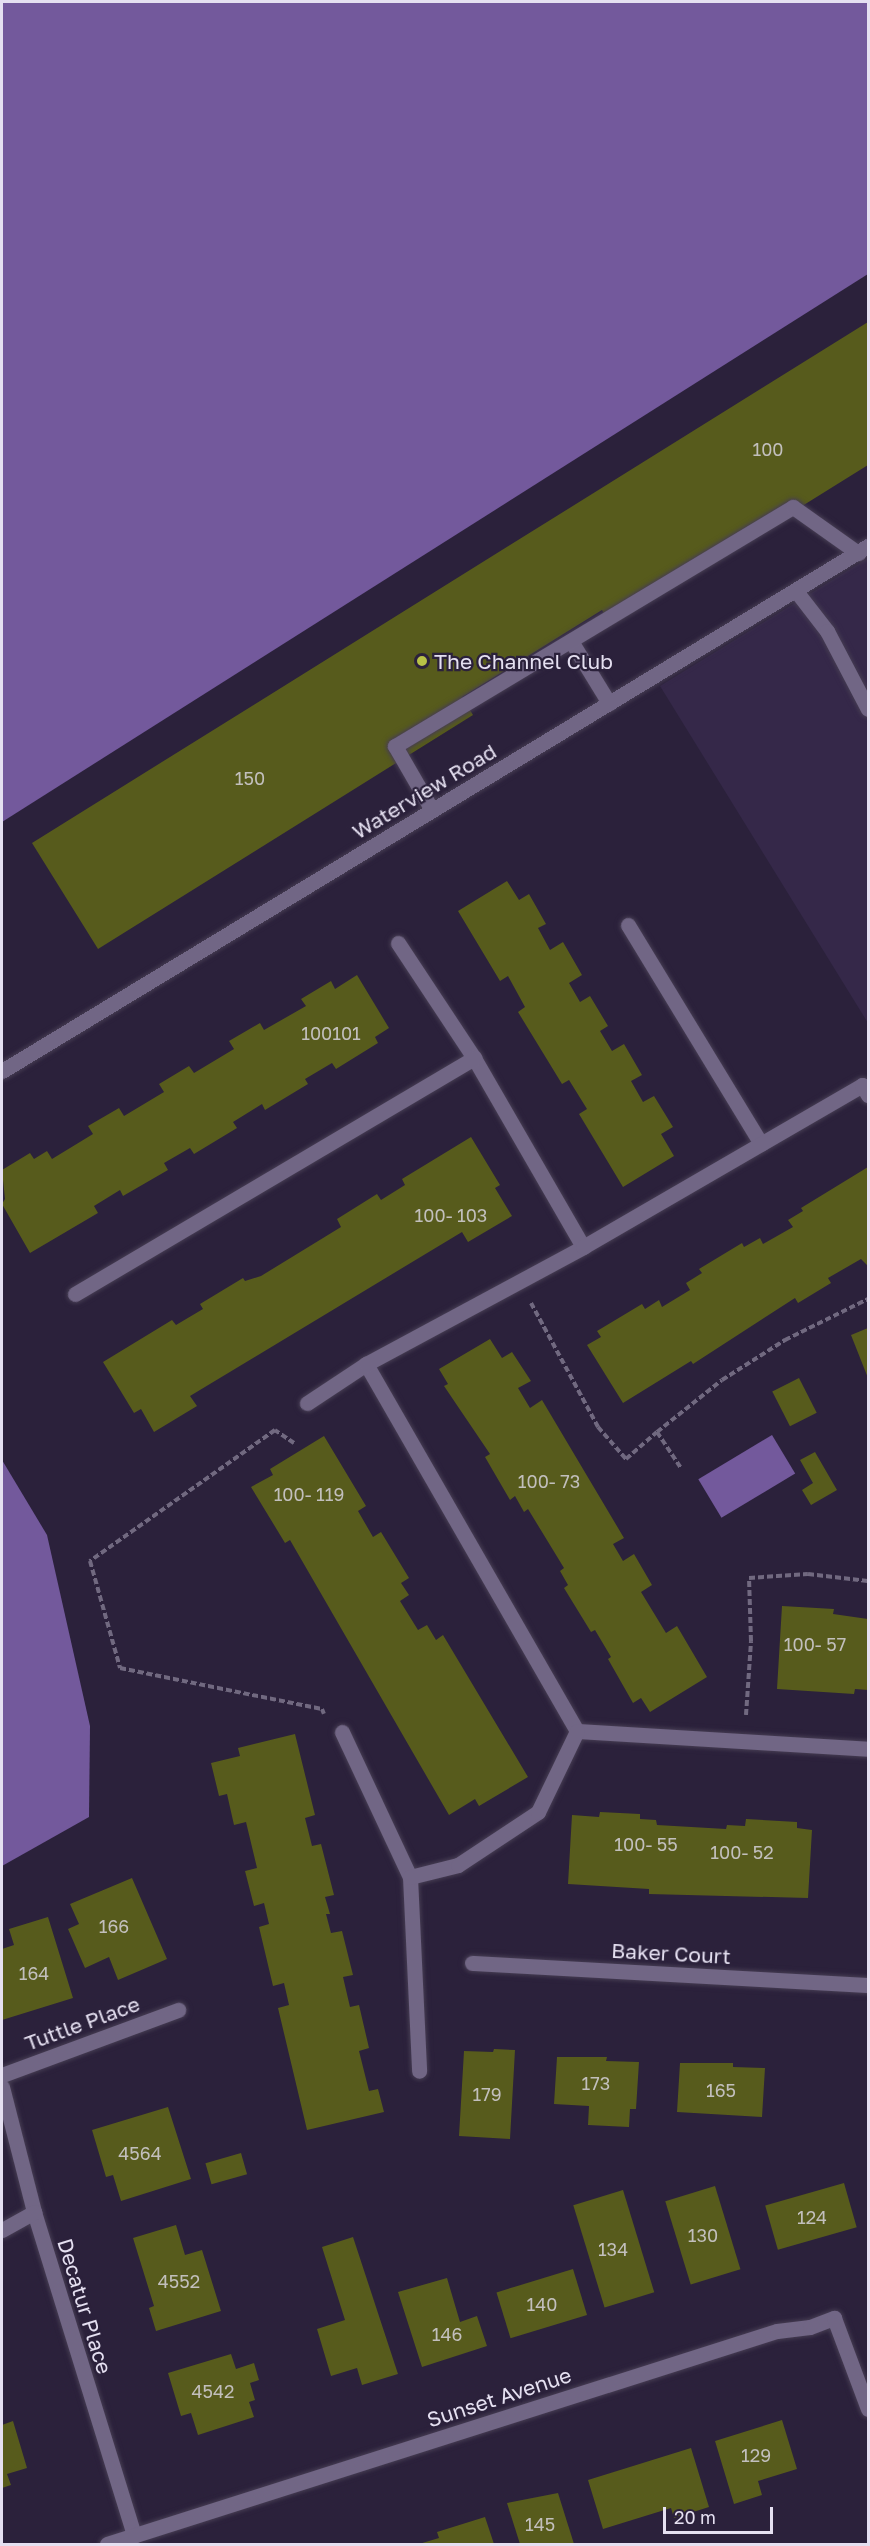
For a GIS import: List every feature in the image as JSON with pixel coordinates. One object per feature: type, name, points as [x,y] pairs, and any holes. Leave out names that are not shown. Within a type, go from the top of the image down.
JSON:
[{"type":"street","points":[[432,810],[395,746],[793,507],[863,550]]},
{"type":"street","name":"Waterview Road","points":[[2,1071],[863,550]]},
{"type":"street","points":[[796,591],[827,631],[868,709]]},
{"type":"street","points":[[571,641],[609,703]]},
{"type":"street","points":[[628,924],[760,1144]]},
{"type":"street","points":[[398,943],[474,1058],[583,1247]]},
{"type":"street","points":[[75,1294],[474,1058]]},
{"type":"street","points":[[307,1403],[366,1364],[583,1247],[862,1085],[868,1095]]},
{"type":"street","points":[[366,1364],[577,1731]]},
{"type":"street","points":[[577,1731],[868,1749]]},
{"type":"street","points":[[410,1877],[458,1865],[538,1812],[577,1731]]},
{"type":"street","points":[[342,1732],[410,1877],[419,2071]]},
{"type":"street","name":"Baker Court","points":[[472,1963],[868,1985]]},
{"type":"street","name":"Tuttle Place","points":[[2,2075],[178,2010]]},
{"type":"street","name":"Decatur Place","points":[[2,2087],[34,2212],[134,2536]]},
{"type":"street","points":[[2,2230],[34,2212]]},
{"type":"street","name":"Sunset Avenue","points":[[107,2544],[777,2331],[810,2327],[834,2318],[868,2409]]},
{"type":"path","points":[[519,1281],[598,1427],[626,1459],[722,1380],[785,1340],[868,1299]]},
{"type":"path","points":[[294,1443],[275,1430],[90,1561],[120,1668],[322,1708],[330,1730],[342,1732]]},
{"type":"path","points":[[657,1432],[681,1468]]},
{"type":"path","points":[[745,1742],[751,1641],[749,1578],[808,1574],[868,1581]]},
{"type":"shaded area","points":[[2,2],[868,2],[868,274],[2,822]]},
{"type":"shaded area","points":[[868,558],[868,1023],[660,686]]},
{"type":"shaded area","points":[[772,1435],[795,1474],[721,1518],[698,1479]]},
{"type":"shaded area","points":[[2,1460],[47,1535],[90,1726],[89,1817],[2,1866]]},
{"type":"building","name":"The Channel Club","points":[[868,322],[868,465],[611,625],[602,610],[462,697],[473,715],[98,949],[32,843]]},
{"type":"building","points":[[507,881],[519,900],[529,894],[546,924],[538,928],[550,950],[563,942],[582,975],[569,983],[580,1002],[590,996],[608,1026],[600,1031],[612,1051],[624,1044],[642,1075],[631,1081],[643,1102],[654,1096],[673,1127],[661,1134],[674,1156],[623,1187],[579,1114],[587,1109],[569,1080],[562,1084],[518,1012],[525,1007],[508,976],[500,981],[458,911]]},
{"type":"building","points":[[357,975],[389,1028],[375,1037],[378,1043],[336,1069],[332,1063],[305,1079],[308,1084],[265,1110],[262,1104],[233,1122],[237,1128],[194,1154],[190,1148],[164,1163],[168,1170],[123,1196],[120,1190],[94,1206],[98,1213],[30,1253],[2,1204],[5,1199],[2,1170],[30,1153],[34,1159],[47,1151],[52,1159],[93,1134],[88,1126],[119,1108],[124,1116],[164,1092],[159,1084],[189,1066],[194,1073],[234,1049],[229,1041],[260,1023],[264,1030],[306,1006],[301,999],[331,981],[335,989]]},
{"type":"building","points":[[471,1137],[500,1185],[495,1188],[512,1216],[468,1242],[462,1232],[190,1396],[197,1406],[154,1432],[141,1409],[134,1413],[103,1362],[172,1320],[176,1325],[203,1309],[200,1304],[243,1278],[245,1281],[261,1276],[341,1227],[337,1219],[377,1194],[381,1200],[405,1185],[402,1179]]},
{"type":"building","points":[[868,1167],[868,1266],[861,1259],[828,1278],[831,1283],[798,1303],[795,1298],[693,1364],[691,1361],[623,1403],[587,1345],[601,1337],[597,1331],[642,1304],[645,1309],[659,1300],[662,1307],[690,1290],[686,1283],[702,1273],[699,1269],[742,1243],[744,1247],[760,1238],[763,1244],[793,1227],[788,1220],[803,1211],[801,1208]]},
{"type":"building","points":[[868,1328],[868,1378],[851,1335]]},
{"type":"building","points":[[490,1339],[502,1358],[512,1352],[531,1381],[518,1388],[530,1408],[542,1400],[624,1538],[613,1544],[623,1561],[634,1554],[652,1585],[641,1592],[666,1633],[677,1626],[707,1677],[650,1712],[641,1698],[633,1703],[608,1659],[611,1657],[595,1630],[591,1632],[564,1588],[568,1585],[560,1571],[564,1568],[528,1509],[524,1512],[515,1496],[510,1500],[485,1457],[490,1454],[444,1386],[448,1384],[439,1369]]},
{"type":"building","points":[[799,1378],[817,1413],[790,1426],[772,1392]]},
{"type":"building","points":[[324,1436],[366,1506],[358,1511],[373,1537],[381,1532],[409,1578],[401,1583],[409,1595],[400,1601],[418,1630],[427,1625],[436,1640],[443,1635],[528,1777],[479,1806],[475,1799],[449,1815],[290,1540],[285,1543],[251,1487],[273,1475],[270,1469]]},
{"type":"building","points":[[815,1452],[837,1490],[811,1505],[802,1490],[813,1483],[800,1460]]},
{"type":"building","points":[[782,1606],[834,1609],[833,1614],[868,1619],[868,1690],[855,1689],[854,1694],[777,1689]]},
{"type":"building","points":[[295,1734],[315,1815],[305,1818],[312,1846],[321,1844],[334,1895],[325,1897],[330,1914],[326,1914],[331,1933],[342,1931],[353,1975],[343,1977],[350,2007],[359,2005],[369,2048],[359,2051],[369,2091],[378,2089],[384,2112],[307,2130],[278,2008],[289,2005],[284,1983],[273,1986],[259,1927],[269,1924],[264,1903],[254,1906],[245,1871],[257,1868],[246,1822],[234,1825],[227,1794],[219,1796],[211,1763],[240,1756],[238,1748]]},
{"type":"building","points":[[600,1812],[640,1814],[640,1819],[656,1820],[657,1825],[726,1829],[727,1825],[745,1826],[746,1819],[797,1822],[797,1828],[812,1830],[808,1898],[649,1894],[649,1889],[568,1884],[572,1815],[599,1817]]},
{"type":"building","points":[[132,1878],[167,1959],[118,1980],[109,1957],[85,1968],[68,1929],[79,1924],[70,1904]]},
{"type":"building","points":[[48,1917],[73,1998],[2,2020],[2,1949],[14,1945],[9,1929]]},
{"type":"building","points":[[494,2049],[515,2050],[510,2139],[459,2136],[464,2051],[493,2052]]},
{"type":"building","points":[[557,2057],[607,2057],[606,2061],[639,2062],[636,2109],[630,2109],[629,2127],[588,2125],[589,2106],[554,2104]]},
{"type":"building","points":[[680,2063],[733,2063],[733,2067],[765,2068],[762,2117],[677,2112]]},
{"type":"building","points":[[168,2107],[191,2179],[121,2201],[113,2175],[106,2177],[92,2130]]},
{"type":"building","points":[[241,2153],[247,2174],[211,2184],[205,2163]]},
{"type":"building","points":[[844,2183],[857,2227],[778,2250],[765,2206]]},
{"type":"building","points":[[715,2186],[740,2269],[691,2284],[665,2201]]},
{"type":"building","points":[[623,2190],[654,2292],[605,2308],[573,2205]]},
{"type":"building","points":[[176,2225],[185,2255],[202,2250],[221,2311],[156,2331],[149,2308],[154,2306],[133,2238]]},
{"type":"building","points":[[353,2237],[398,2374],[362,2385],[357,2368],[331,2376],[317,2329],[345,2320],[322,2247]]},
{"type":"building","points":[[573,2269],[587,2315],[511,2338],[496,2292]]},
{"type":"building","points":[[447,2278],[460,2322],[477,2316],[487,2346],[422,2367],[398,2292]]},
{"type":"building","points":[[231,2354],[236,2369],[254,2363],[259,2380],[250,2383],[255,2400],[249,2402],[254,2417],[198,2435],[191,2413],[181,2416],[168,2373]]},
{"type":"building","points":[[782,2420],[797,2469],[758,2481],[762,2495],[734,2504],[715,2441]]},
{"type":"building","points":[[13,2421],[27,2468],[7,2474],[11,2485],[2,2488],[2,2425]]},
{"type":"building","points":[[691,2448],[709,2507],[674,2518],[671,2508],[603,2529],[588,2480]]},
{"type":"building","points":[[558,2493],[574,2544],[520,2544],[507,2503]]},
{"type":"building","points":[[485,2517],[494,2544],[419,2544],[439,2538],[437,2532]]},
{"type":"place","name":"The Channel Club","points":[[422,661]]}]
